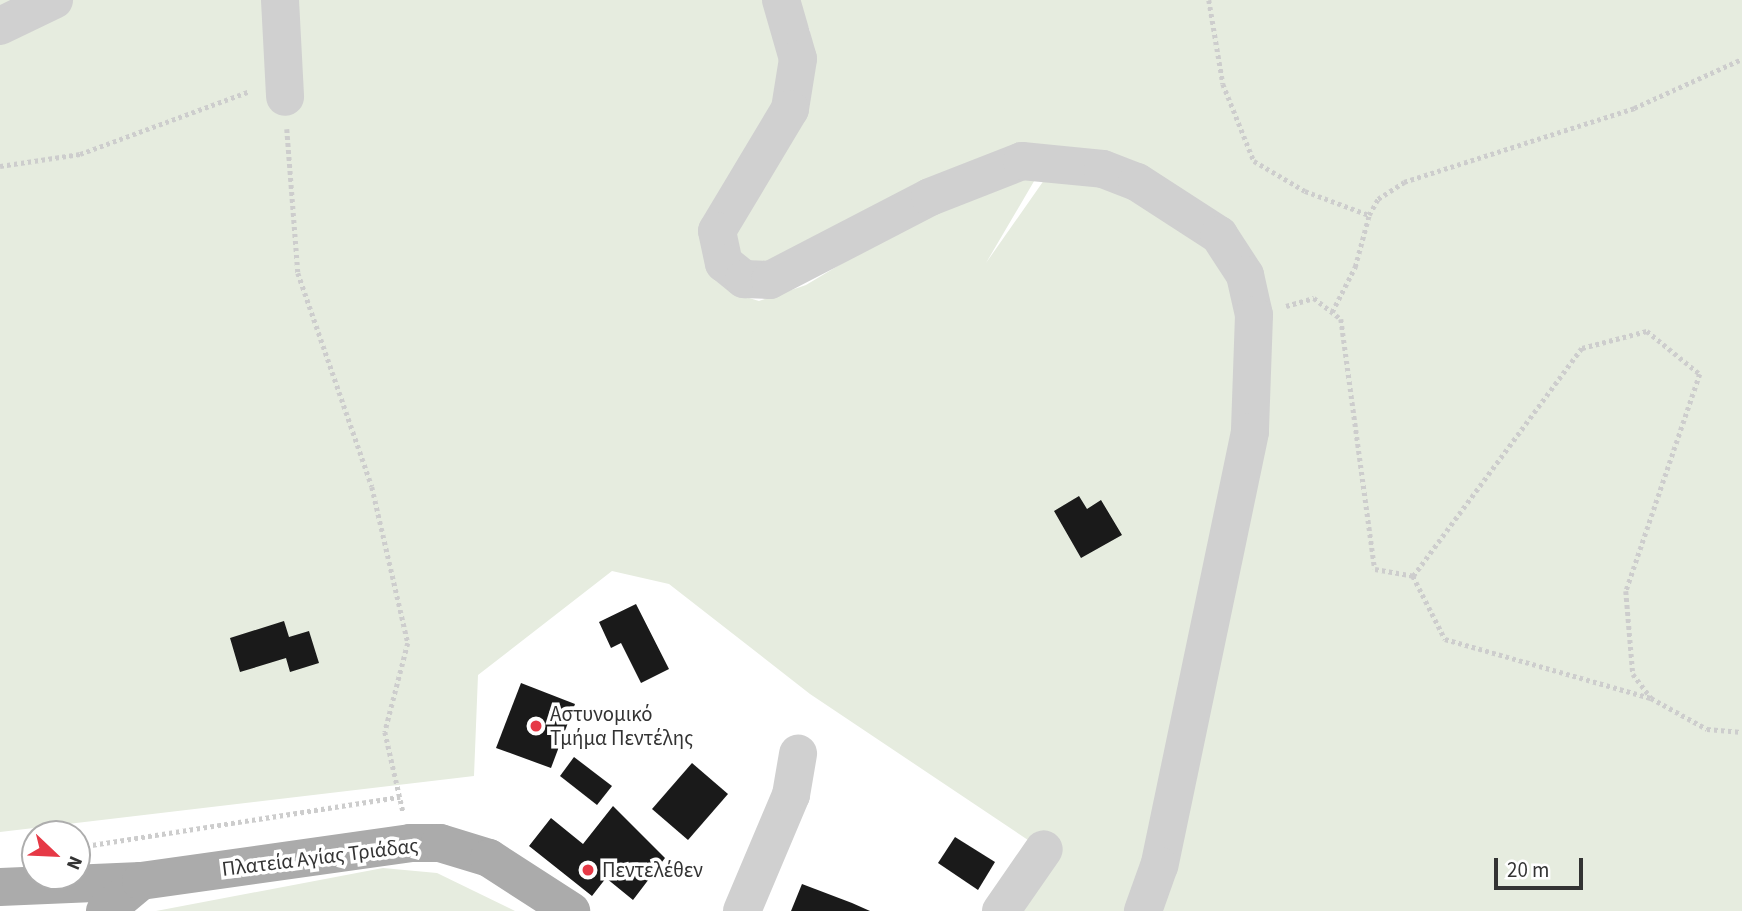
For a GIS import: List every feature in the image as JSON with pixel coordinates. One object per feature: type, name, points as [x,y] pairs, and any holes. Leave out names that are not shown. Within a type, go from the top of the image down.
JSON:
[{"type":"main road","name":"Πλατεία Αγίας Τριάδας","points":[[0,887],[141,881],[440,843],[489,858],[572,911]]},
{"type":"main road","points":[[105,911],[141,881]]},
{"type":"street","points":[[0,26],[54,0]]},
{"type":"street","points":[[281,0],[284,88]]},
{"type":"street","points":[[781,0],[797,40],[797,73],[790,109],[718,231],[729,271],[744,279],[770,281],[993,167],[1022,161],[1072,165],[1137,182],[1219,235],[1245,275],[1254,315],[1250,432],[1159,866],[1143,911]]},
{"type":"street","points":[[742,911],[791,795],[798,754]]},
{"type":"street","points":[[1001,911],[1044,849]]},
{"type":"path","points":[[1209,0],[1223,84],[1254,161],[1305,191],[1369,215]]},
{"type":"path","points":[[1332,312],[1355,267],[1369,215],[1378,199],[1404,182],[1658,100],[1742,59]]},
{"type":"path","points":[[0,166],[80,154],[284,88],[298,272],[372,487],[408,643],[385,732],[400,797],[91,845]]},
{"type":"path","points":[[1254,315],[1314,298],[1341,319],[1375,569],[1413,576]]},
{"type":"path","points":[[1413,576],[1582,348],[1647,331],[1700,374],[1626,592],[1633,674],[1651,698]]},
{"type":"path","points":[[1413,576],[1445,639],[1651,698],[1707,729],[1742,732]]},
{"type":"shaded area","points":[[0,0],[774,0],[787,99],[715,207],[739,295],[759,301],[806,285],[933,209],[1040,171],[986,263],[1063,153],[788,266],[747,263],[734,244],[733,223],[807,99],[810,31],[797,0],[1742,0],[1742,911],[1008,911],[1031,842],[810,694],[669,584],[612,571],[478,675],[474,776],[91,821],[21,820],[21,830],[0,832]]},
{"type":"shaded area","points":[[383,868],[437,873],[515,911],[156,911]]},
{"type":"building","points":[[1079,496],[1087,509],[1101,500],[1122,535],[1081,558],[1054,511]]},
{"type":"building","points":[[636,604],[669,669],[641,683],[621,643],[611,648],[599,622]]},
{"type":"building","points":[[284,621],[289,637],[309,631],[319,663],[290,672],[286,658],[240,672],[230,638]]},
{"type":"building","name":"Αστυνομικό Τμήμα Πεντέλης","points":[[521,683],[575,704],[551,768],[496,748]]},
{"type":"building","points":[[574,757],[612,786],[597,805],[560,776]]},
{"type":"building","points":[[692,763],[728,794],[688,840],[652,809]]},
{"type":"building","points":[[613,806],[665,858],[633,900],[606,878],[592,896],[529,846],[551,818],[583,844]]},
{"type":"building","points":[[955,837],[995,862],[978,890],[938,863]]},
{"type":"building","points":[[802,884],[852,903],[870,911],[791,911]]},
{"type":"place","name":"Αστυνομικό Τμήμα Πεντέλης","points":[[536,726]]},
{"type":"place","name":"Πεντελέθεν","points":[[588,870]]}]
